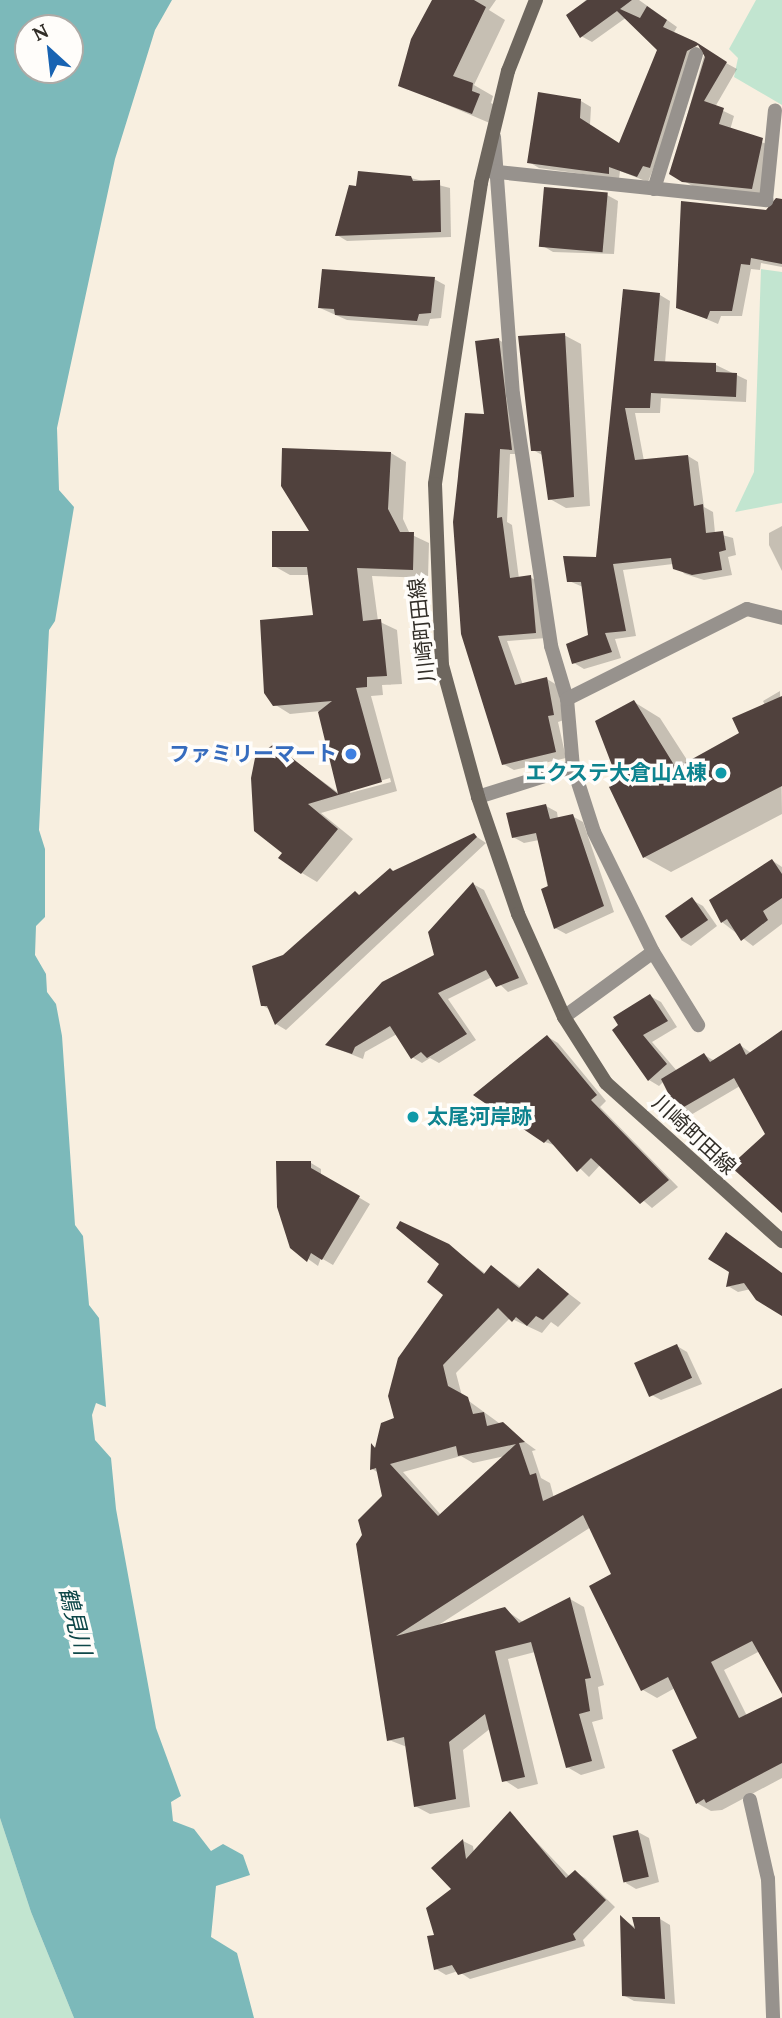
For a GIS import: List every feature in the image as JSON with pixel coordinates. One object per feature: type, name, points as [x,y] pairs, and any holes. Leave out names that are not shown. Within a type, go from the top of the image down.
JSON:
[{"type":"main road","name":"川崎町田線","points":[[536,0],[508,71],[494,129],[490,171],[435,484],[442,665],[478,797],[518,914],[564,1017],[606,1083],[782,1241]]},
{"type":"street","points":[[654,189],[696,54]]},
{"type":"street","points":[[698,1026],[653,952],[594,832],[573,767],[567,699],[551,646],[513,394],[490,171],[766,200],[775,110]]},
{"type":"street","points":[[567,699],[747,609],[782,618]]},
{"type":"street","points":[[478,797],[573,767]]},
{"type":"street","points":[[564,1017],[653,952]]},
{"type":"street","points":[[750,1800],[768,1879],[773,2018]]},
{"type":"green space","points":[[756,0],[782,0],[782,105],[734,77],[738,58],[729,49]]},
{"type":"green space","points":[[761,269],[782,272],[782,503],[735,512],[754,472]]},
{"type":"green space","points":[[0,1818],[31,1912],[74,2018],[0,2018]]},
{"type":"water","name":"鶴見川","points":[[0,0],[172,0],[155,30],[115,159],[57,428],[59,490],[74,507],[55,621],[49,630],[39,830],[45,849],[45,917],[36,926],[35,955],[46,974],[47,992],[56,1004],[62,1036],[75,1225],[83,1236],[89,1305],[99,1318],[106,1407],[96,1403],[92,1415],[95,1440],[111,1458],[116,1509],[156,1728],[181,1796],[171,1802],[173,1821],[194,1829],[211,1851],[223,1844],[243,1855],[250,1875],[216,1886],[211,1937],[237,1953],[254,2018],[74,2018],[31,1912],[0,1818]]},
{"type":"building","points":[[432,0],[474,0],[486,7],[453,76],[473,83],[472,91],[480,94],[472,114],[398,86],[411,39]]},
{"type":"building","points":[[587,0],[632,0],[620,9],[640,18],[647,6],[667,20],[663,27],[696,42],[727,62],[704,101],[724,108],[719,124],[763,138],[752,189],[682,182],[669,174],[705,57],[698,45],[687,51],[650,168],[643,166],[637,177],[609,167],[609,174],[527,163],[538,92],[581,99],[580,118],[619,143],[657,50],[617,11],[580,38],[566,15]]},
{"type":"building","points":[[358,171],[411,176],[413,181],[440,180],[441,232],[335,236],[349,185],[356,186]]},
{"type":"building","points":[[544,187],[608,193],[603,252],[539,247]]},
{"type":"building","points":[[776,198],[782,199],[782,264],[751,258],[750,265],[741,264],[732,311],[710,311],[707,319],[676,308],[681,201],[766,210]]},
{"type":"building","points":[[322,269],[435,277],[431,313],[419,314],[417,321],[335,315],[334,309],[318,308]]},
{"type":"building","points":[[623,289],[660,293],[654,361],[716,363],[716,372],[737,373],[736,397],[651,393],[650,408],[625,408],[635,460],[688,455],[694,506],[703,504],[706,533],[723,531],[726,550],[719,552],[722,570],[692,575],[673,569],[671,558],[613,564],[626,631],[605,633],[612,652],[572,664],[566,644],[588,635],[581,582],[567,582],[563,556],[596,557]]},
{"type":"building","points":[[565,333],[574,497],[548,500],[541,451],[531,451],[518,336]]},
{"type":"building","points":[[499,338],[512,450],[500,449],[497,518],[502,517],[510,578],[531,575],[536,633],[498,636],[515,685],[547,677],[554,715],[548,716],[556,752],[502,765],[461,634],[453,522],[465,413],[484,414],[475,341]]},
{"type":"building","points":[[282,448],[391,452],[388,509],[400,532],[414,532],[413,570],[357,568],[363,621],[381,619],[387,676],[367,677],[367,687],[356,688],[382,782],[308,804],[338,829],[301,874],[278,858],[282,853],[254,831],[251,778],[255,758],[274,744],[338,794],[318,712],[332,701],[273,706],[264,693],[260,620],[313,615],[307,567],[272,567],[272,531],[309,531],[281,486]]},
{"type":"building","name":"エクステ大倉山A棟","points":[[782,696],[782,786],[643,858],[609,787],[618,781],[595,721],[634,700],[676,768],[739,733],[732,718]]},
{"type":"building","points":[[546,804],[550,819],[573,814],[604,906],[554,929],[541,889],[548,886],[536,833],[512,838],[506,813]]},
{"type":"building","points":[[474,833],[477,837],[275,1025],[267,1006],[261,1006],[252,966],[283,955],[355,891],[359,895],[390,868],[393,871]]},
{"type":"building","points":[[772,859],[782,874],[782,898],[763,911],[768,920],[741,941],[727,919],[721,923],[709,900]]},
{"type":"building","points":[[473,882],[519,978],[496,987],[486,970],[438,993],[467,1034],[427,1058],[421,1052],[411,1059],[390,1026],[355,1047],[352,1054],[325,1045],[382,982],[434,955],[428,932]]},
{"type":"building","points":[[692,897],[708,920],[681,939],[665,916]]},
{"type":"building","points":[[650,994],[668,1021],[643,1035],[667,1064],[648,1081],[612,1030],[618,1025],[613,1017]]},
{"type":"building","points":[[782,1030],[782,1213],[730,1166],[765,1134],[734,1078],[677,1111],[661,1079],[704,1053],[710,1062],[740,1043],[746,1055]]},
{"type":"building","points":[[547,1035],[597,1095],[591,1100],[669,1180],[640,1204],[591,1158],[577,1172],[548,1139],[544,1143],[473,1095]]},
{"type":"building","points":[[276,1161],[311,1161],[311,1168],[360,1196],[322,1260],[311,1253],[307,1262],[290,1248],[277,1207]]},
{"type":"building","points":[[400,1221],[449,1244],[484,1274],[491,1265],[519,1288],[538,1268],[569,1294],[543,1320],[536,1316],[527,1326],[516,1317],[512,1322],[498,1308],[443,1365],[448,1386],[468,1397],[473,1414],[484,1412],[487,1426],[503,1422],[525,1442],[519,1443],[530,1475],[536,1473],[543,1501],[782,1388],[782,1694],[752,1641],[711,1662],[739,1718],[782,1697],[782,1763],[706,1803],[704,1799],[696,1804],[672,1750],[697,1738],[668,1677],[641,1691],[589,1586],[611,1574],[583,1515],[396,1636],[505,1607],[519,1623],[570,1597],[591,1678],[585,1679],[590,1711],[579,1714],[592,1761],[566,1768],[531,1642],[495,1651],[525,1777],[502,1782],[485,1714],[449,1742],[456,1799],[414,1807],[404,1737],[387,1741],[356,1544],[362,1535],[358,1520],[382,1496],[376,1468],[370,1470],[371,1443],[375,1448],[381,1423],[394,1418],[388,1396],[398,1358],[443,1295],[427,1282],[439,1264],[396,1228]],"holes":[[[516,1444],[438,1516],[390,1464],[456,1446],[458,1456]]]},
{"type":"building","points":[[726,1232],[782,1273],[782,1316],[756,1300],[744,1283],[726,1287],[729,1272],[708,1259]]},
{"type":"building","points":[[677,1344],[692,1378],[649,1397],[634,1363]]},
{"type":"building","points":[[510,1811],[566,1878],[575,1870],[606,1900],[573,1934],[576,1940],[458,1975],[452,1965],[434,1970],[427,1936],[434,1935],[426,1908],[451,1889],[431,1868],[463,1839],[466,1859]]},
{"type":"building","points":[[638,1830],[649,1877],[623,1883],[613,1836]]},
{"type":"building","points":[[620,1915],[635,1929],[632,1917],[660,1917],[665,1999],[622,1996]]},
{"type":"place","name":"ファミリーマート","points":[[351,754]]},
{"type":"place","name":"エクステ大倉山A棟","points":[[721,773]]},
{"type":"place","name":"太尾河岸跡","points":[[413,1117]]}]
